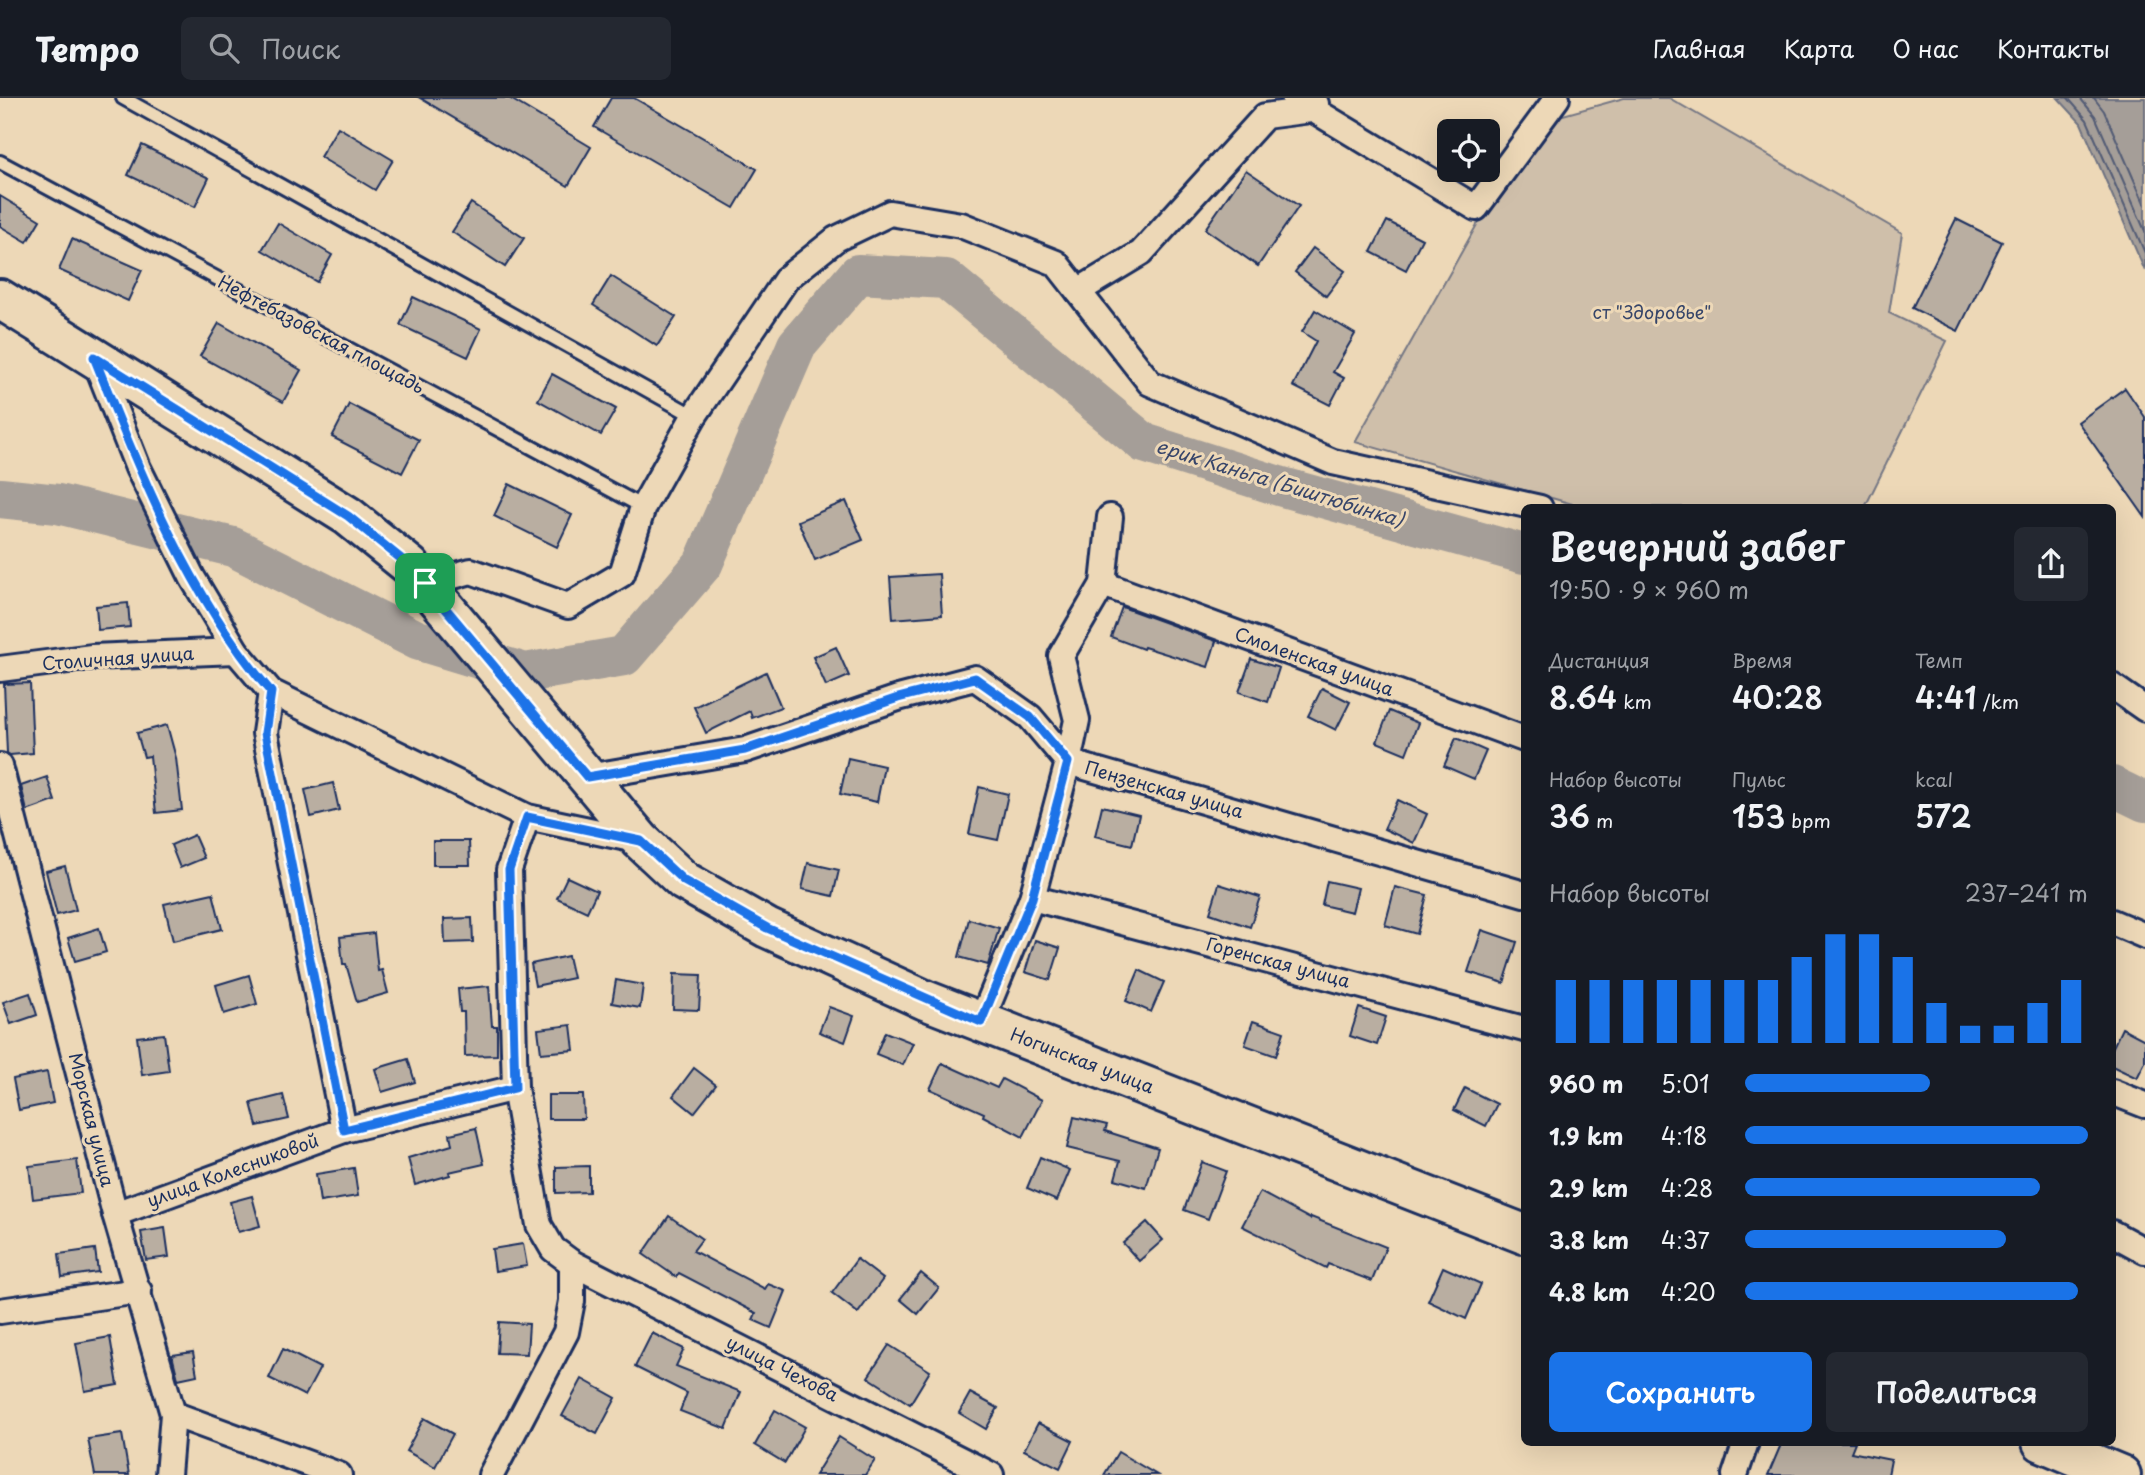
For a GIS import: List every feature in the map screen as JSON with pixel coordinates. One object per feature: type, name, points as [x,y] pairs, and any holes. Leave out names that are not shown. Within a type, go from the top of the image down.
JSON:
[{"type":"main road","name":"Ногинская улица","points":[[0,299],[348,516],[418,575],[641,841],[684,881],[767,928],[981,1022],[1521,1233]]},
{"type":"main road","points":[[2052,1446],[2121,1475]]},
{"type":"street","points":[[1077,290],[1141,253],[1265,116],[1309,102],[1476,208],[1556,98]]},
{"type":"street","points":[[418,575],[471,571],[568,606],[622,574],[643,507],[694,416],[787,278],[836,239],[890,213],[961,225],[1056,263],[1150,383],[1333,462],[1522,504]]},
{"type":"street","points":[[94,357],[138,468],[192,577],[236,651],[271,692],[527,817],[641,841]]},
{"type":"street","points":[[981,1022],[1032,898],[1068,762],[1077,720],[1061,656],[1103,584],[1110,517]]},
{"type":"street","name":"Смоленская улица","points":[[1103,584],[1521,738]]},
{"type":"street","name":"Столичная улица","points":[[0,669],[92,657],[236,651]]},
{"type":"street","name":"Пензенская улица","points":[[580,769],[745,750],[898,698],[975,678],[1030,717],[1068,762],[1521,893]]},
{"type":"street","points":[[2116,689],[2145,709]]},
{"type":"street","points":[[271,692],[265,733],[344,1130]]},
{"type":"street","name":"Морская улица","points":[[0,766],[115,1214],[173,1414],[168,1475]]},
{"type":"street","name":"улица Чехова","points":[[527,817],[509,870],[515,1088],[539,1225],[553,1249],[572,1263],[991,1475]]},
{"type":"street","name":"Горенская улица","points":[[1032,898],[1521,1028]]},
{"type":"street","points":[[2116,924],[2145,936]]},
{"type":"street","name":"улица Колесниковой","points":[[115,1214],[344,1130],[515,1088]]},
{"type":"street","points":[[2116,1093],[2145,1105]]},
{"type":"street","points":[[2116,1235],[2145,1251]]},
{"type":"street","points":[[491,1475],[566,1332],[572,1301],[572,1263]]},
{"type":"street","points":[[0,1311],[139,1292]]},
{"type":"street","points":[[173,1414],[339,1475]]},
{"type":"street","points":[[1735,1475],[1745,1446]]},
{"type":"lane","points":[[123,98],[694,416]]},
{"type":"lane","name":"Нефтебазовская площадь","points":[[0,162],[643,507]]},
{"type":"green space","name":"ст \"Здоровье\"","points":[[1624,98],[1669,98],[1902,233],[1889,313],[1947,341],[1866,504],[1572,504],[1355,442],[1534,123]]},
{"type":"water","points":[[2058,98],[2145,98],[2145,271],[2081,123]]},
{"type":"building","points":[[420,98],[509,98],[591,147],[568,186]]},
{"type":"building","points":[[611,98],[634,98],[757,169],[734,208],[594,127]]},
{"type":"building","points":[[338,127],[393,160],[375,190],[320,157]]},
{"type":"building","points":[[142,145],[209,178],[195,207],[128,175]]},
{"type":"building","points":[[1246,170],[1299,206],[1258,266],[1205,229]]},
{"type":"building","points":[[0,196],[40,220],[27,242],[0,226]]},
{"type":"building","points":[[471,203],[524,238],[505,267],[452,232]]},
{"type":"building","points":[[1956,219],[2002,242],[1958,331],[1912,308]]},
{"type":"building","points":[[1387,221],[1422,239],[1406,270],[1371,252]]},
{"type":"building","points":[[278,223],[332,255],[317,282],[262,250]]},
{"type":"building","points":[[72,239],[142,270],[128,301],[59,270]]},
{"type":"building","points":[[1313,248],[1345,271],[1326,296],[1295,272]]},
{"type":"building","points":[[611,276],[676,317],[657,346],[593,305]]},
{"type":"building","points":[[413,297],[481,329],[468,357],[400,325]]},
{"type":"building","points":[[1315,310],[1355,334],[1333,372],[1344,378],[1330,405],[1293,386],[1316,341],[1302,332]]},
{"type":"building","points":[[219,323],[301,370],[283,402],[200,356]]},
{"type":"building","points":[[552,374],[616,409],[601,435],[538,400]]},
{"type":"building","points":[[2125,388],[2145,417],[2145,517],[2078,422]]},
{"type":"building","points":[[349,404],[419,440],[402,473],[332,437]]},
{"type":"building","points":[[509,484],[572,515],[557,547],[494,516]]},
{"type":"building","points":[[846,501],[863,540],[815,560],[798,521]]},
{"type":"building","points":[[939,574],[942,615],[893,619],[890,577]]},
{"type":"building","points":[[128,603],[130,627],[98,630],[96,606]]},
{"type":"building","points":[[1122,607],[1216,641],[1208,667],[1111,637]]},
{"type":"building","points":[[836,647],[849,676],[826,686],[813,657]]},
{"type":"building","points":[[1251,659],[1279,668],[1268,702],[1239,692]]},
{"type":"building","points":[[766,672],[781,707],[752,718],[750,711],[706,733],[694,707]]},
{"type":"building","points":[[30,683],[33,753],[10,755],[7,753],[4,684]]},
{"type":"building","points":[[1322,688],[1350,702],[1336,730],[1308,716]]},
{"type":"building","points":[[1389,711],[1418,723],[1406,754],[1377,742]]},
{"type":"building","points":[[167,725],[176,758],[182,810],[156,813],[150,756],[144,757],[137,733]]},
{"type":"building","points":[[1456,738],[1486,751],[1474,779],[1444,766]]},
{"type":"building","points":[[848,758],[884,766],[877,802],[840,794]]},
{"type":"building","points":[[47,777],[55,801],[27,811],[21,786]]},
{"type":"building","points":[[333,783],[339,810],[311,817],[305,790]]},
{"type":"building","points":[[979,787],[1008,794],[998,840],[969,834]]},
{"type":"building","points":[[1397,800],[1427,814],[1414,843],[1384,829]]},
{"type":"building","points":[[1102,806],[1139,815],[1132,845],[1095,836]]},
{"type":"building","points":[[194,835],[204,858],[180,868],[171,845]]},
{"type":"building","points":[[433,841],[469,841],[470,865],[433,865]]},
{"type":"building","points":[[808,863],[839,870],[833,896],[802,889]]},
{"type":"building","points":[[65,866],[76,910],[57,915],[46,871]]},
{"type":"building","points":[[567,877],[597,891],[587,912],[557,898]]},
{"type":"building","points":[[1327,881],[1358,888],[1352,912],[1322,905]]},
{"type":"building","points":[[1219,884],[1260,897],[1250,927],[1210,913]]},
{"type":"building","points":[[1395,887],[1427,895],[1417,934],[1385,925]]},
{"type":"building","points":[[213,893],[222,929],[173,941],[164,904]]},
{"type":"building","points":[[472,918],[473,942],[445,943],[444,919]]},
{"type":"building","points":[[969,919],[999,928],[988,965],[959,957]]},
{"type":"building","points":[[99,928],[106,952],[75,961],[68,938]]},
{"type":"building","points":[[1482,930],[1517,942],[1504,983],[1468,972]]},
{"type":"building","points":[[374,933],[378,971],[382,970],[388,993],[357,1002],[346,964],[343,964],[340,937]]},
{"type":"building","points":[[1035,940],[1060,948],[1050,980],[1025,972]]},
{"type":"building","points":[[568,956],[573,978],[535,986],[531,964]]},
{"type":"building","points":[[1139,970],[1164,982],[1151,1012],[1126,1001]]},
{"type":"building","points":[[674,974],[701,975],[699,1010],[673,1009]]},
{"type":"building","points":[[249,975],[257,1004],[224,1014],[216,985]]},
{"type":"building","points":[[616,980],[643,985],[640,1008],[612,1003]]},
{"type":"building","points":[[489,986],[492,1026],[497,1026],[497,1055],[465,1056],[464,1012],[460,1012],[458,989]]},
{"type":"building","points":[[30,993],[37,1015],[11,1024],[3,1002]]},
{"type":"building","points":[[829,1007],[854,1016],[845,1042],[819,1032]]},
{"type":"building","points":[[1359,1008],[1386,1017],[1377,1045],[1350,1036]]},
{"type":"building","points":[[1253,1021],[1284,1032],[1276,1056],[1245,1045]]},
{"type":"building","points":[[571,1025],[574,1050],[541,1053],[538,1029]]},
{"type":"building","points":[[2122,1028],[2145,1040],[2145,1062],[2137,1078],[2116,1068],[2116,1041]]},
{"type":"building","points":[[885,1032],[913,1043],[903,1065],[876,1054]]},
{"type":"building","points":[[164,1034],[169,1071],[142,1075],[137,1037]]},
{"type":"building","points":[[408,1059],[415,1082],[382,1092],[375,1069]]},
{"type":"building","points":[[942,1063],[997,1088],[1002,1079],[1042,1100],[1023,1137],[983,1116],[984,1113],[930,1089]]},
{"type":"building","points":[[694,1068],[716,1085],[694,1113],[673,1096]]},
{"type":"building","points":[[47,1072],[53,1103],[19,1110],[13,1079]]},
{"type":"building","points":[[1465,1088],[1497,1104],[1486,1126],[1454,1110]]},
{"type":"building","points":[[283,1095],[289,1119],[257,1126],[251,1103]]},
{"type":"building","points":[[548,1095],[583,1095],[584,1119],[548,1119]]},
{"type":"building","points":[[1074,1117],[1107,1125],[1105,1131],[1158,1148],[1146,1188],[1115,1179],[1120,1161],[1067,1148]]},
{"type":"building","points":[[476,1128],[484,1164],[449,1172],[450,1175],[415,1185],[408,1158],[452,1145],[450,1134]]},
{"type":"building","points":[[1040,1157],[1070,1170],[1057,1201],[1027,1188]]},
{"type":"building","points":[[77,1160],[81,1193],[33,1199],[29,1166]]},
{"type":"building","points":[[1202,1162],[1226,1171],[1208,1219],[1184,1210]]},
{"type":"building","points":[[589,1166],[589,1192],[556,1193],[556,1167]]},
{"type":"building","points":[[354,1168],[358,1196],[320,1202],[316,1174]]},
{"type":"building","points":[[1260,1192],[1310,1219],[1311,1217],[1386,1247],[1372,1281],[1328,1264],[1326,1268],[1242,1226]]},
{"type":"building","points":[[252,1196],[260,1226],[238,1232],[230,1202]]},
{"type":"building","points":[[669,1216],[702,1239],[693,1251],[765,1289],[768,1284],[786,1291],[771,1328],[753,1320],[756,1313],[679,1273],[676,1277],[643,1254]]},
{"type":"building","points":[[1147,1222],[1163,1240],[1139,1261],[1123,1243]]},
{"type":"building","points":[[165,1228],[169,1257],[146,1260],[141,1232]]},
{"type":"building","points":[[523,1244],[527,1266],[495,1271],[492,1249]]},
{"type":"building","points":[[95,1249],[98,1272],[62,1277],[59,1254]]},
{"type":"building","points":[[857,1259],[883,1279],[858,1313],[832,1293]]},
{"type":"building","points":[[1443,1267],[1481,1284],[1466,1319],[1428,1301]]},
{"type":"building","points":[[921,1273],[939,1288],[918,1314],[900,1299]]},
{"type":"building","points":[[499,1322],[529,1324],[527,1354],[497,1353]]},
{"type":"building","points":[[652,1333],[684,1349],[676,1366],[741,1392],[726,1429],[680,1411],[687,1393],[635,1367]]},
{"type":"building","points":[[110,1337],[118,1385],[85,1391],[76,1343]]},
{"type":"building","points":[[889,1345],[930,1371],[910,1404],[868,1377]]},
{"type":"building","points":[[283,1349],[320,1368],[305,1396],[269,1378]]},
{"type":"building","points":[[193,1352],[197,1375],[178,1379],[172,1355]]},
{"type":"building","points":[[582,1379],[616,1398],[597,1434],[562,1416]]},
{"type":"building","points":[[970,1393],[998,1408],[986,1429],[959,1413]]},
{"type":"building","points":[[775,1410],[805,1427],[785,1463],[755,1445]]},
{"type":"building","points":[[424,1418],[453,1434],[435,1467],[406,1451]]},
{"type":"building","points":[[1038,1423],[1073,1441],[1060,1468],[1024,1450]]},
{"type":"building","points":[[122,1434],[129,1475],[95,1475],[88,1439]]},
{"type":"building","points":[[839,1437],[875,1460],[865,1475],[815,1475]]},
{"type":"building","points":[[1780,1446],[1853,1446],[1851,1452],[1891,1460],[1888,1475],[1768,1475]]},
{"type":"building","points":[[1118,1452],[1157,1475],[1104,1475]]},
{"type":"waterway","name":"ерик Каньга (Биштюбинка)","points":[[0,498],[58,504],[233,547],[417,640],[525,673],[624,656],[703,564],[797,345],[858,274],[946,279],[1144,443],[1279,486],[1521,553]]},
{"type":"waterway","name":"ерик Каньга (Биштюбинка)","points":[[2116,788],[2145,802]]},
{"type":"route","points":[[94,357],[348,516],[410,566],[425,583],[587,777],[745,750],[898,698],[975,678],[1030,717],[1068,762],[1032,898],[981,1022],[925,1000],[767,928],[684,881],[641,841],[527,817],[509,870],[515,1088],[344,1130],[265,733],[271,692],[236,651],[192,577],[138,468],[94,357]]}]
